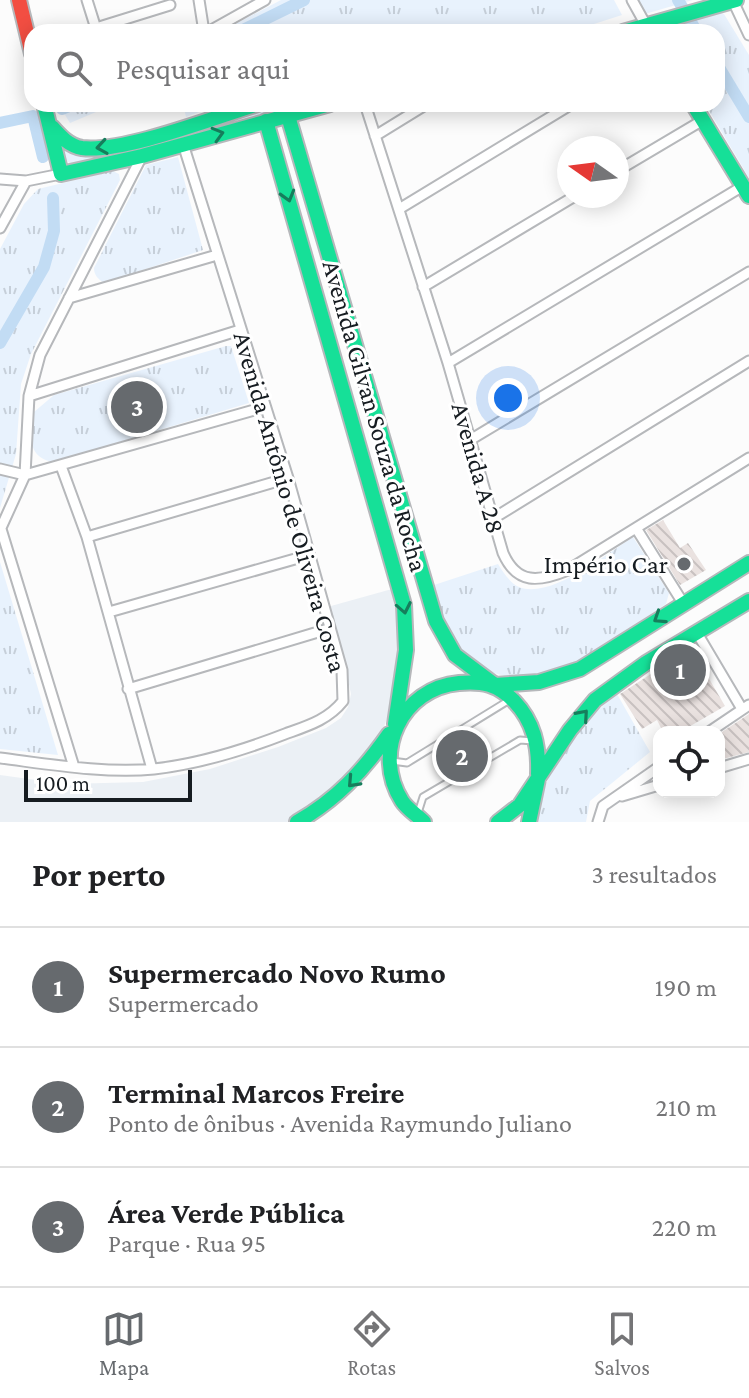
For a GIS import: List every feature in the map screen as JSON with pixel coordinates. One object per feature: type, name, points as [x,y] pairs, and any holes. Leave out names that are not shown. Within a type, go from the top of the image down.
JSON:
[{"type":"street","points":[[19,0],[25,24]]},
{"type":"street","points":[[87,0],[94,24]]},
{"type":"street","points":[[199,0],[204,24]]},
{"type":"street","points":[[221,24],[265,0]]},
{"type":"street","points":[[632,0],[645,24]]},
{"type":"street","points":[[663,24],[734,0],[749,35]]},
{"type":"street","points":[[114,24],[170,5]]},
{"type":"street","points":[[46,112],[61,174]]},
{"type":"street","points":[[50,125],[68,143],[87,149],[119,144],[230,112]]},
{"type":"street","points":[[284,112],[288,116],[436,621],[455,655],[512,699],[528,718],[538,741],[538,779],[529,822]]},
{"type":"street","points":[[0,179],[26,181],[61,174],[142,156],[302,112]]},
{"type":"street","name":"Avenida A 28","points":[[368,112],[448,363],[507,563],[521,575],[542,580],[568,570],[749,458]]},
{"type":"street","points":[[375,136],[414,112]]},
{"type":"street","points":[[399,209],[559,112]]},
{"type":"street","points":[[448,363],[746,191],[698,112]]},
{"type":"street","points":[[629,164],[703,120]]},
{"type":"street","name":"Avenida Gilvan Souza da Rocha","points":[[266,121],[404,605],[408,634],[406,656],[387,760]]},
{"type":"street","name":"Avenida Antônio de Oliveira Costa","points":[[0,758],[74,767],[152,769],[262,743],[333,713],[343,701],[342,670],[288,478],[183,144]]},
{"type":"street","points":[[74,767],[0,529],[25,475],[29,396],[40,355],[142,156]]},
{"type":"street","points":[[0,228],[26,181]]},
{"type":"street","points":[[423,287],[557,207]]},
{"type":"street","points":[[69,298],[217,255]]},
{"type":"street","points":[[470,440],[749,272]]},
{"type":"street","points":[[29,396],[240,330]]},
{"type":"street","points":[[494,518],[749,361]]},
{"type":"street","points":[[0,469],[25,475],[265,407]]},
{"type":"street","points":[[61,466],[87,537],[152,769]]},
{"type":"street","points":[[87,537],[288,478]]},
{"type":"street","points":[[636,528],[683,603]]},
{"type":"street","points":[[109,612],[309,555]]},
{"type":"street","points":[[297,822],[343,793],[361,774],[408,706],[424,693],[444,684],[465,682],[530,685],[551,681],[580,669],[683,603],[747,567]]},
{"type":"street","points":[[498,822],[520,805],[570,730],[595,700],[646,663],[749,601]]},
{"type":"street","points":[[128,689],[328,629]]},
{"type":"street","points":[[697,633],[745,707],[718,726]]},
{"type":"street","points":[[725,766],[749,759]]},
{"type":"street","points":[[387,760],[391,782],[401,802],[420,820]]},
{"type":"street","points":[[598,822],[603,806],[653,771]]},
{"type":"street","points":[[614,798],[653,787]]},
{"type":"lane","points":[[387,760],[407,763],[512,699]]},
{"type":"lane","points":[[420,820],[423,797],[520,740],[538,741]]},
{"type":"shaded area","points":[[392,589],[400,631],[399,660],[388,715],[381,736],[369,754],[329,798],[287,822],[0,822],[0,775],[65,784],[143,782],[210,769],[326,728],[341,718],[351,694],[329,612],[331,606]]},
{"type":"green space","points":[[281,0],[614,0],[622,15],[594,24],[235,24]]},
{"type":"green space","points":[[638,0],[693,0],[645,14]]},
{"type":"green space","points":[[720,12],[749,55],[749,178],[710,112],[725,112],[725,24],[678,24]]},
{"type":"green space","points":[[63,112],[96,112],[70,123]]},
{"type":"green space","points":[[256,112],[273,113],[272,118],[73,165],[62,158],[58,140],[67,148]]},
{"type":"green space","points":[[178,157],[203,250],[104,283],[97,277],[94,268],[146,165]]},
{"type":"green space","points":[[113,171],[119,174],[120,180],[31,354],[21,384],[16,454],[0,508],[0,249],[24,204],[38,189]]},
{"type":"green space","points":[[231,346],[249,403],[53,462],[34,450],[31,436],[34,412],[54,395]]},
{"type":"green space","points":[[633,537],[669,593],[666,604],[568,669],[532,678],[497,674],[467,658],[445,628],[431,586],[498,564],[519,587],[546,587],[578,573]]},
{"type":"green space","points":[[0,562],[58,755],[0,749]]},
{"type":"green space","points":[[617,694],[650,752],[590,801],[586,822],[534,822],[546,785],[564,751],[588,721]]},
{"type":"building","points":[[663,520],[680,548],[688,543],[706,570],[680,585],[646,530]]},
{"type":"building","points":[[691,648],[725,706],[690,726],[660,726],[657,720],[642,729],[620,694]]},
{"type":"building","points":[[749,714],[749,752],[725,758],[725,730]]},
{"type":"waterway","points":[[255,24],[304,0]]},
{"type":"waterway","points":[[678,0],[692,24]]},
{"type":"waterway","points":[[725,77],[749,117]]},
{"type":"waterway","points":[[0,123],[33,116],[43,157]]},
{"type":"waterway","points":[[0,343],[44,267],[54,231],[53,198]]},
{"type":"traffic: fast","points":[[651,24],[736,0]]},
{"type":"traffic: fast","points":[[46,112],[61,174],[142,156],[301,112]]},
{"type":"traffic: fast","points":[[52,127],[73,145],[100,148],[145,140],[234,112]]},
{"type":"traffic: fast","points":[[284,112],[288,116],[436,621],[455,655],[495,685]]},
{"type":"traffic: fast","points":[[698,112],[749,196]]},
{"type":"traffic: fast","points":[[266,121],[404,605],[406,650],[395,724]]},
{"type":"traffic: fast","points":[[495,685],[539,682],[580,669],[749,563]]},
{"type":"traffic: fast","points":[[498,822],[520,805],[570,730],[595,700],[646,663],[749,601]]},
{"type":"traffic: fast","points":[[424,822],[404,804],[393,782],[391,743],[408,710],[439,687],[482,683],[508,695],[531,726],[538,774]]},
{"type":"traffic: fast","points":[[297,822],[348,784],[389,734]]},
{"type":"traffic: fast","points":[[529,822],[538,779]]},
{"type":"traffic: jam","points":[[19,0],[25,24]]},
{"type":"place","name":"Área Verde Pública","points":[[137,407]]},
{"type":"place","name":"Império Car","points":[[684,564]]},
{"type":"place","name":"Supermercado Novo Rumo","points":[[680,670]]},
{"type":"place","name":"Terminal Marcos Freire","points":[[462,756]]}]
